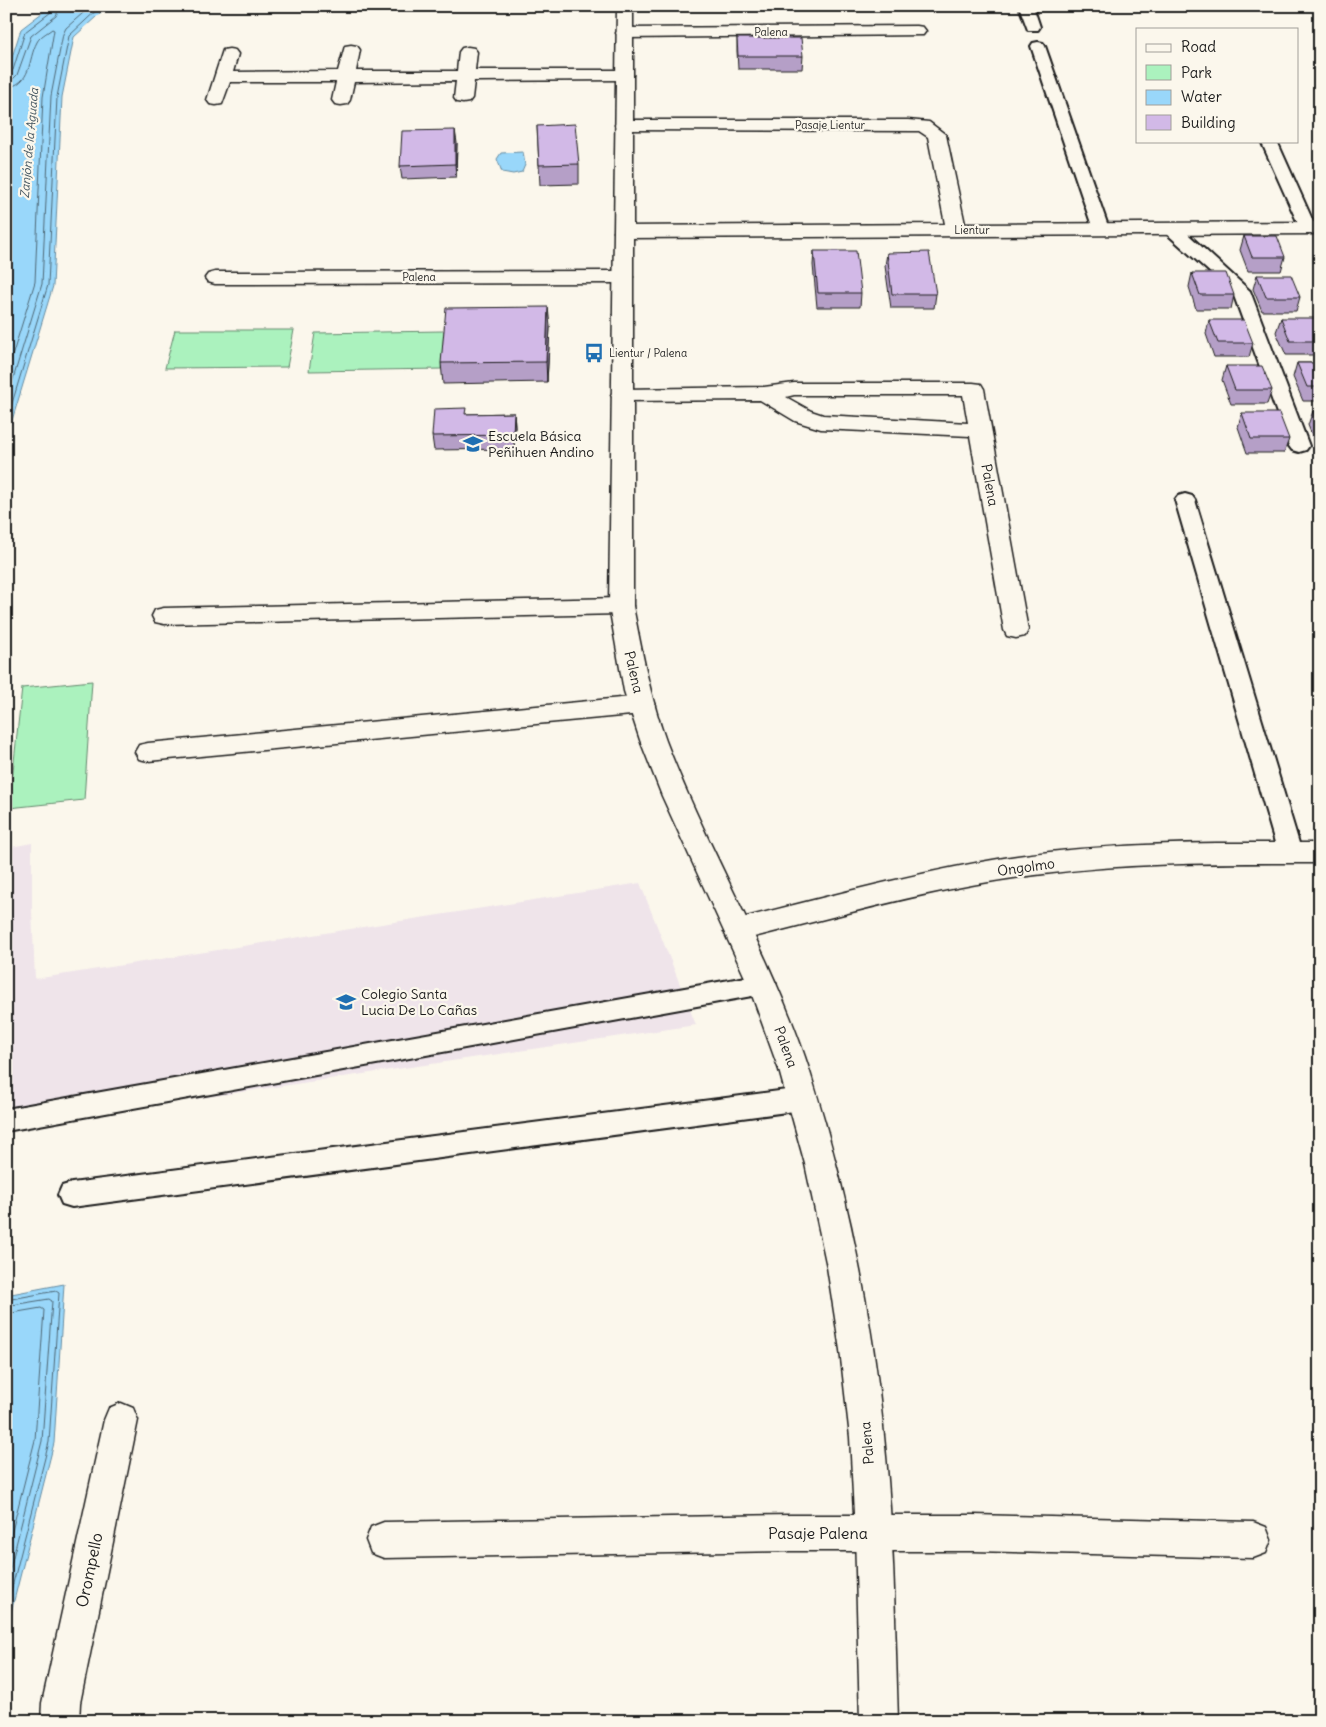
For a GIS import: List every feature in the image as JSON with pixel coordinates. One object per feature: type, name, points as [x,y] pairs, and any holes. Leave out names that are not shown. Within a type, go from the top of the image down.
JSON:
[{"type":"street","name":"Palena","points":[[625,6],[621,606],[627,643],[642,705],[653,740],[675,796],[763,984],[794,1070],[821,1164],[843,1267],[854,1331],[867,1437],[873,1533],[879,1721]]},
{"type":"street","name":"Palena","points":[[625,33],[917,31]]},
{"type":"street","points":[[341,100],[351,50]]},
{"type":"street","points":[[463,98],[468,52]]},
{"type":"street","points":[[216,100],[229,54]]},
{"type":"street","points":[[222,77],[624,75]]},
{"type":"street","name":"Pasaje Lientur","points":[[624,125],[923,126],[937,135],[956,230]]},
{"type":"street","name":"Lientur","points":[[624,232],[1314,228]]},
{"type":"street","name":"Palena","points":[[214,278],[623,277]]},
{"type":"street","name":"Palena","points":[[622,395],[764,393],[794,389],[973,389],[1016,630]]},
{"type":"street","points":[[764,393],[803,416],[821,422],[980,430]]},
{"type":"street","points":[[164,616],[621,606]]},
{"type":"street","points":[[148,752],[642,705]]},
{"type":"street","name":"Ongolmo","points":[[738,930],[968,875],[1045,863],[1165,854],[1320,853]]},
{"type":"street","name":"Orompello","points":[[60,1721],[61,1703],[121,1420]]},
{"type":"street","name":"Pasaje Palena","points":[[384,1540],[873,1533],[1253,1540]]},
{"type":"lane","points":[[1026,6],[1033,27]]},
{"type":"lane","points":[[1038,46],[1101,229]]},
{"type":"lane","points":[[1271,142],[1314,228]]},
{"type":"lane","points":[[1172,229],[1241,291],[1299,446]]},
{"type":"lane","points":[[1185,500],[1290,853]]},
{"type":"lane","points":[[6,1120],[763,984]]},
{"type":"lane","points":[[72,1195],[802,1099]]},
{"type":"shaded area","name":"Colegio Santa Lucia De Lo Cañas","points":[[32,843],[35,979],[640,883],[696,1025],[79,1116],[36,1123],[6,1133],[6,848]]},
{"type":"green space","points":[[175,330],[294,330],[287,367],[165,368]]},
{"type":"green space","points":[[444,331],[441,369],[309,371],[315,333]]},
{"type":"green space","points":[[92,681],[84,800],[9,808],[22,688]]},
{"type":"water","name":"Zanjón de la Aguada","points":[[51,6],[108,6],[74,37],[62,97],[53,286],[6,440],[6,76],[21,29]]},
{"type":"water","points":[[523,152],[525,165],[522,172],[513,174],[502,172],[497,159],[501,153]]},
{"type":"water","points":[[64,1284],[54,1443],[6,1632],[6,1295]]},
{"type":"building","points":[[737,38],[801,38],[803,56],[738,56]]},
{"type":"building","points":[[575,124],[579,164],[539,165],[537,126]]},
{"type":"building","points":[[455,130],[455,164],[400,166],[402,131]]},
{"type":"building","points":[[1244,236],[1277,236],[1285,257],[1252,257]]},
{"type":"building","points":[[814,251],[856,251],[861,293],[818,293]]},
{"type":"building","points":[[929,252],[936,294],[892,294],[887,253]]},
{"type":"building","points":[[1192,273],[1226,273],[1234,295],[1200,295]]},
{"type":"building","points":[[1257,275],[1291,275],[1300,297],[1266,297]]},
{"type":"building","points":[[548,307],[546,362],[441,363],[446,308]]},
{"type":"building","points":[[1281,318],[1316,318],[1320,327],[1320,341],[1290,341]]},
{"type":"building","points":[[1209,320],[1244,320],[1253,343],[1218,343]]},
{"type":"building","points":[[1297,363],[1320,363],[1320,387],[1307,387]]},
{"type":"building","points":[[1226,366],[1262,366],[1272,390],[1235,390]]},
{"type":"building","points":[[466,408],[465,414],[514,413],[513,435],[432,436],[434,409]]},
{"type":"building","points":[[1313,411],[1320,411],[1320,430]]},
{"type":"building","points":[[1242,413],[1279,413],[1289,439],[1251,439]]},
{"type":"place","name":"Lientur / Palena","points":[[594,353]]},
{"type":"place","name":"Escuela Básica Peñihuen Andino","points":[[473,444]]},
{"type":"place","name":"Colegio Santa Lucia De Lo Cañas","points":[[346,1002]]}]
